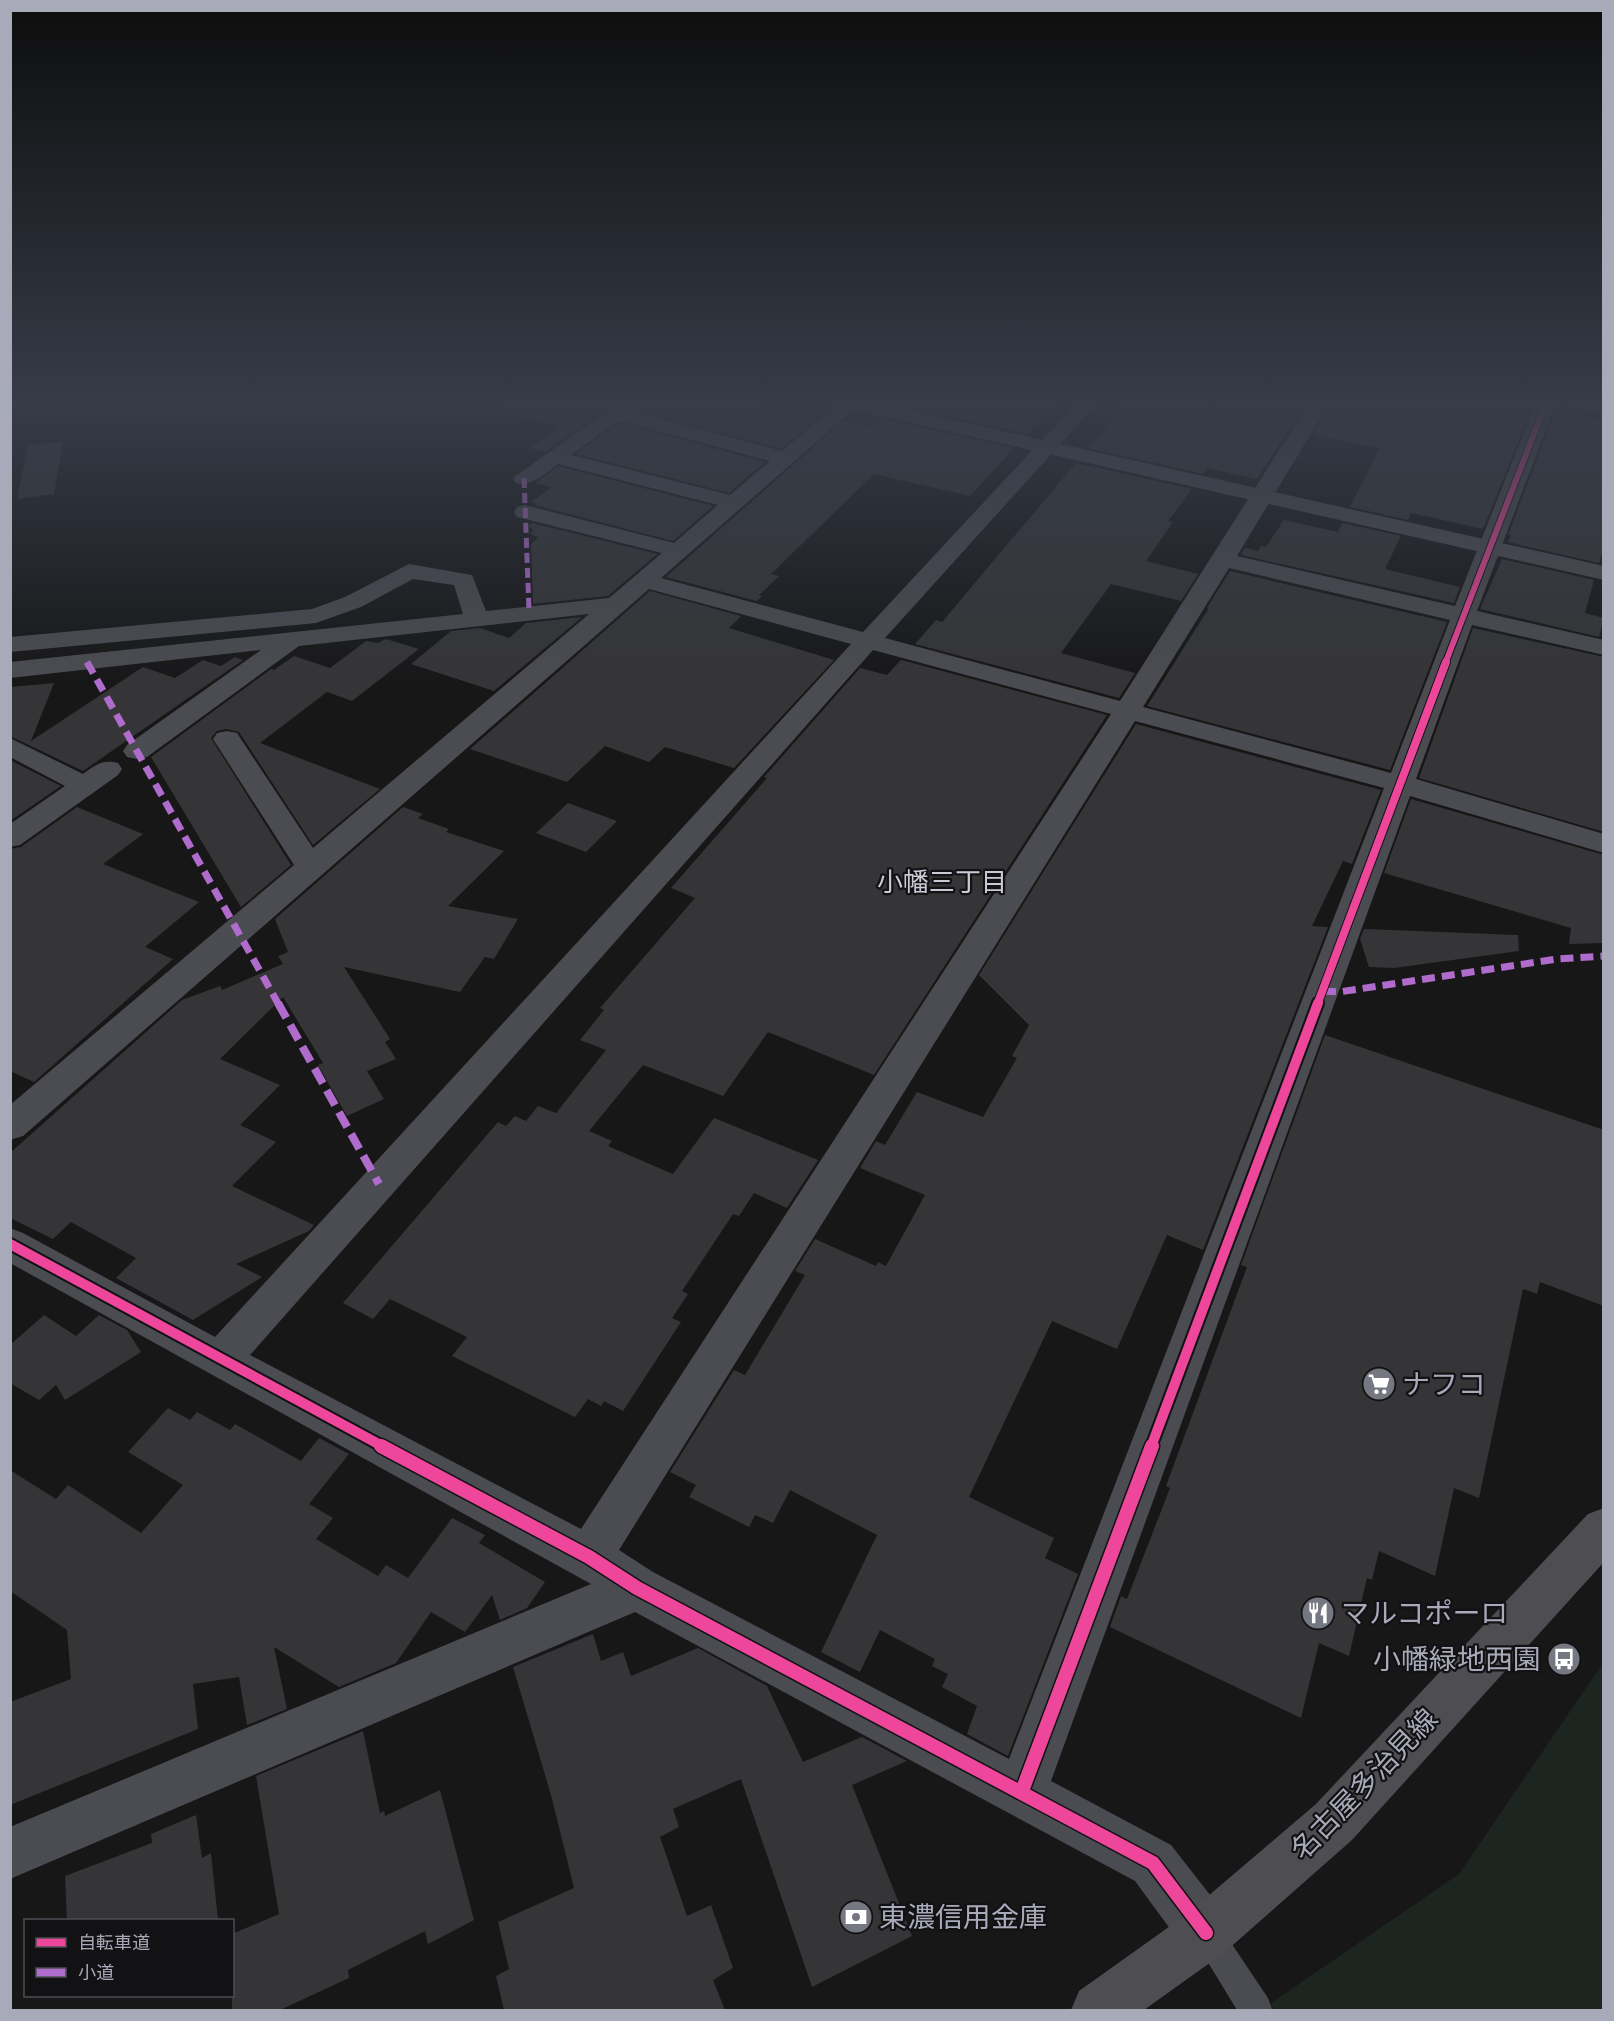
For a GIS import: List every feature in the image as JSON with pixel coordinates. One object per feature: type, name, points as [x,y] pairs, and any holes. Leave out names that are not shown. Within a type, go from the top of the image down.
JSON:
[{"type":"main road","points":[[1254,494],[1604,573]]},
{"type":"main road","name":"名古屋多治見線","points":[[1098,2010],[1206,1933],[1334,1822],[1604,1529]]},
{"type":"street","points":[[702,494],[736,503]]},
{"type":"street","points":[[10,1126],[746,494]]},
{"type":"street","points":[[220,1360],[868,640],[1003,494]]},
{"type":"street","points":[[1022,1791],[1510,494]]},
{"type":"street","points":[[589,1557],[1223,560],[1261,496]]},
{"type":"street","points":[[525,512],[680,551]]},
{"type":"street","points":[[1223,560],[1604,648]]},
{"type":"street","points":[[22,644],[316,616],[353,602],[409,571],[464,580],[477,619]]},
{"type":"street","points":[[644,581],[1401,784],[1604,844]]},
{"type":"street","points":[[10,670],[619,604]]},
{"type":"street","points":[[137,751],[290,641]]},
{"type":"street","points":[[227,739],[312,868]]},
{"type":"street","points":[[10,746],[83,785]]},
{"type":"street","points":[[10,838],[108,769]]},
{"type":"street","points":[[10,1244],[220,1360],[589,1557],[637,1588],[1022,1791],[1153,1863],[1206,1933]]},
{"type":"street","points":[[10,1852],[637,1588]]},
{"type":"lane","points":[[1206,1933],[1256,2010]]},
{"type":"shaded area","points":[[1603,1663],[1603,2010],[1261,2010],[1459,1874]]},
{"type":"building","points":[[18,494],[52,494],[17,499]]},
{"type":"building","points":[[542,494],[668,494],[713,506],[673,541],[534,505],[536,504],[531,502]]},
{"type":"building","points":[[760,494],[853,494],[771,574],[779,576],[759,595],[762,596],[757,601],[666,577]]},
{"type":"building","points":[[1050,494],[1188,494],[1168,521],[1173,522],[1146,561],[1198,574],[1181,601],[1111,584],[1061,653],[1135,673],[1119,698],[915,644],[936,620],[942,622]]},
{"type":"building","points":[[1356,494],[1497,494],[1483,529],[1411,513],[1408,520],[1350,507]]},
{"type":"building","points":[[1524,494],[1604,494],[1604,547],[1599,563],[1508,542],[1511,535],[1508,535]]},
{"type":"building","points":[[1284,520],[1338,532],[1342,523],[1401,536],[1385,569],[1460,587],[1454,603],[1241,555],[1245,548],[1258,551],[1261,546],[1266,547]]},
{"type":"building","points":[[532,523],[657,554],[608,596],[533,604],[531,544],[538,538],[530,533],[534,530],[528,526]]},
{"type":"building","points":[[1502,559],[1594,580],[1585,613],[1604,618],[1599,637],[1480,609]]},
{"type":"building","points":[[1230,571],[1447,622],[1390,770],[1147,706]]},
{"type":"building","points":[[650,591],[741,616],[729,628],[834,660],[734,768],[665,747],[649,762],[605,746],[567,782],[470,749]]},
{"type":"building","points":[[582,617],[494,691],[411,664],[451,631],[480,628],[509,638],[526,623]]},
{"type":"building","points":[[1473,628],[1604,657],[1604,832],[1419,778]]},
{"type":"building","points":[[386,639],[419,649],[352,701],[327,692],[260,743],[380,789],[313,845],[239,732],[227,729],[217,731],[211,738],[291,865],[241,907],[151,757],[271,669],[274,670],[294,656],[330,668],[366,641],[378,643]]},
{"type":"building","points":[[235,657],[243,660],[83,771],[10,736],[10,687],[54,683],[31,741],[143,667],[175,678],[203,660],[221,666]]},
{"type":"building","points":[[901,660],[1107,715],[874,1075],[768,1032],[723,1096],[643,1065],[589,1131],[612,1141],[608,1146],[673,1174],[714,1118],[818,1160],[787,1208],[754,1193],[739,1216],[733,1214],[682,1291],[688,1294],[672,1318],[681,1322],[623,1411],[604,1401],[601,1406],[588,1399],[575,1417],[452,1356],[467,1337],[390,1299],[373,1319],[343,1303],[498,1122],[506,1126],[515,1116],[526,1121],[538,1106],[556,1113],[606,1050],[580,1040],[604,1010],[600,1008],[695,898],[671,888],[860,668],[887,675]]},
{"type":"building","points":[[1136,724],[1381,790],[1352,864],[1343,861],[1312,926],[1328,927],[1203,1250],[1167,1235],[1117,1349],[1052,1321],[969,1497],[1054,1538],[1045,1558],[1078,1574],[1008,1756],[967,1734],[977,1706],[942,1687],[948,1674],[932,1666],[935,1659],[880,1630],[860,1672],[821,1652],[877,1535],[790,1490],[773,1523],[755,1515],[749,1527],[689,1497],[696,1485],[670,1472],[734,1370],[745,1375],[805,1275],[795,1271],[815,1239],[876,1266],[878,1262],[886,1266],[925,1195],[860,1168],[876,1141],[885,1145],[917,1092],[983,1117],[1017,1058],[1012,1056],[1029,1025],[979,975]]},
{"type":"building","points":[[10,760],[61,786],[10,821]]},
{"type":"building","points":[[1411,799],[1604,855],[1604,943],[1569,944],[1571,928],[1384,873]]},
{"type":"building","points":[[568,803],[617,821],[586,852],[536,833]]},
{"type":"building","points":[[77,807],[143,834],[103,864],[199,902],[145,947],[173,959],[34,1082],[10,1071],[10,849],[21,847]]},
{"type":"building","points":[[403,807],[423,814],[418,818],[449,829],[446,832],[504,851],[448,906],[518,919],[494,959],[485,957],[460,992],[344,967],[390,1039],[385,1042],[396,1059],[367,1071],[384,1099],[347,1116],[318,1065],[323,1063],[283,997],[220,1059],[280,1085],[240,1125],[276,1142],[232,1186],[314,1225],[309,1231],[236,1264],[262,1277],[193,1320],[116,1278],[136,1258],[71,1222],[53,1239],[10,1218],[10,1153],[182,1000],[220,986],[222,990],[283,964],[278,956],[288,952],[275,919]]},
{"type":"building","points":[[1364,929],[1518,935],[1519,951],[1394,968],[1369,967],[1360,939]]},
{"type":"building","points":[[1325,1035],[1604,1130],[1604,1306],[1540,1282],[1537,1294],[1523,1289],[1479,1498],[1454,1488],[1435,1576],[1379,1551],[1372,1580],[1367,1578],[1349,1656],[1319,1643],[1301,1718],[1110,1627],[1121,1596],[1127,1599],[1170,1488],[1166,1486],[1247,1267],[1241,1265]]},
{"type":"building","points":[[44,1315],[76,1336],[99,1315],[127,1330],[141,1352],[65,1400],[56,1385],[39,1400],[10,1383],[10,1345]]},
{"type":"building","points":[[168,1408],[190,1420],[197,1412],[230,1430],[235,1424],[301,1461],[319,1438],[349,1454],[309,1504],[333,1518],[316,1539],[378,1576],[386,1565],[408,1578],[452,1518],[485,1535],[479,1543],[545,1582],[527,1608],[500,1620],[492,1595],[465,1632],[431,1612],[396,1663],[339,1687],[274,1647],[287,1709],[247,1725],[239,1677],[193,1684],[198,1729],[10,1805],[10,1702],[71,1679],[67,1630],[10,1591],[10,1470],[56,1499],[68,1485],[141,1533],[183,1485],[128,1452]]},
{"type":"building","points":[[593,1634],[601,1661],[623,1652],[631,1676],[698,1648],[767,1686],[803,1762],[862,1737],[907,1761],[852,1785],[912,1936],[812,1987],[741,1779],[673,1809],[679,1827],[660,1837],[687,1916],[711,1905],[733,1968],[713,1980],[725,2010],[504,2010],[496,1976],[509,1969],[498,1922],[574,1888],[551,1795],[513,1667]]},
{"type":"building","points":[[363,1731],[380,1813],[384,1811],[385,1816],[440,1790],[474,1920],[428,1944],[425,1931],[348,1970],[349,1978],[280,2010],[232,2010],[234,1933],[279,1914],[256,1776]]},
{"type":"building","points":[[196,1815],[202,1858],[211,1853],[218,1919],[67,1919],[65,1876],[152,1843],[151,1834]]},
{"type":"marked path","points":[[525,494],[529,610]]},
{"type":"marked path","points":[[87,662],[379,1184]]},
{"type":"marked path","points":[[1323,991],[1339,992],[1557,959],[1604,956]]},
{"type":"cycle path","points":[[1022,1791],[1510,494]]},
{"type":"cycle path","points":[[10,1244],[220,1360],[589,1557],[637,1588],[1153,1863],[1206,1933]]},
{"type":"place","name":"ナフコ","points":[[1379,1384]]},
{"type":"place","name":"マルコポーロ","points":[[1318,1613]]},
{"type":"place","name":"小幡緑地西園","points":[[1564,1659]]},
{"type":"place","name":"東濃信用金庫","points":[[856,1917]]},
{"type":"district","name":"小幡三丁目","points":[[942,882]]}]
